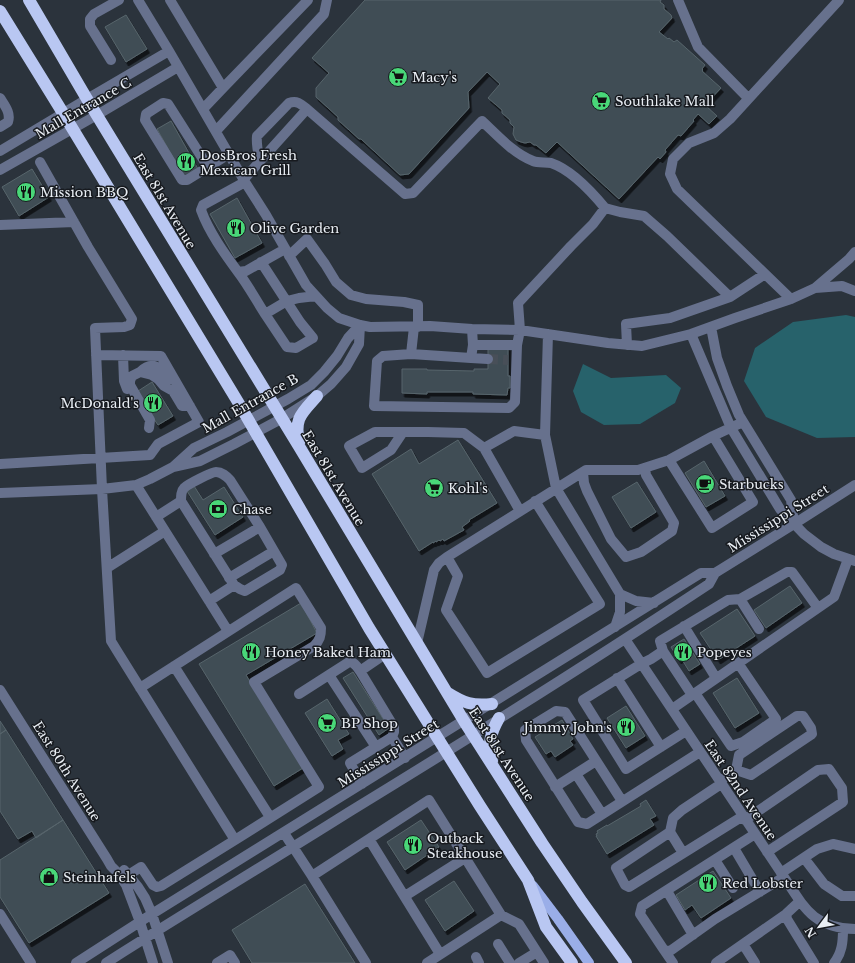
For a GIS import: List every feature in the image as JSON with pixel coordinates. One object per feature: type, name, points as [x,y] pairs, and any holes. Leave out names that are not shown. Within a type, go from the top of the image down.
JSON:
[{"type":"highway","name":"East 81st Avenue","points":[[29,0],[87,99],[300,448],[464,721],[551,856],[626,963]]},
{"type":"highway","points":[[0,11],[73,129],[248,421],[385,654],[528,880],[546,927],[572,963]]},
{"type":"highway","points":[[300,448],[297,432],[300,415],[317,396]]},
{"type":"highway","points":[[447,692],[458,700],[466,703],[479,705],[492,704]]},
{"type":"highway","points":[[493,766],[490,751],[490,739],[499,718]]},
{"type":"main road","points":[[528,880],[589,963]]},
{"type":"street","points":[[111,60],[90,26],[90,19],[94,14],[119,0]]},
{"type":"street","points":[[138,0],[306,285],[327,308],[339,318],[370,327],[520,330],[608,343],[642,346],[692,334],[791,299],[815,288],[855,252]]},
{"type":"street","points":[[170,0],[223,88]]},
{"type":"street","points":[[203,109],[308,0]]},
{"type":"street","points":[[216,131],[324,14],[327,0]]},
{"type":"street","points":[[678,0],[698,48],[748,98]]},
{"type":"street","points":[[791,299],[677,189],[670,174],[673,159],[689,143],[714,133],[730,118],[838,0]]},
{"type":"street","name":"Mall Entrance C","points":[[0,151],[169,51]]},
{"type":"street","name":"Mall Entrance C","points":[[0,170],[178,67]]},
{"type":"street","points":[[0,98],[10,118],[8,122],[0,127]]},
{"type":"street","points":[[260,161],[256,141],[257,136],[289,103],[293,101],[307,109],[406,194],[413,193],[482,121],[513,150],[534,162],[550,163],[567,171],[592,193],[605,208],[644,216],[667,236],[730,297]]},
{"type":"street","points":[[208,167],[168,104],[163,103],[146,114],[145,120],[182,180],[187,180],[208,167],[229,154]]},
{"type":"street","points":[[261,262],[300,322],[313,338],[296,348],[287,347],[232,265],[205,221],[201,210],[203,205],[244,180],[307,109]]},
{"type":"street","points":[[40,162],[132,319],[130,325],[124,327],[95,328],[100,458],[111,642],[235,840]]},
{"type":"street","points":[[488,360],[411,354],[383,356],[377,361],[374,406],[509,408],[515,402],[512,359],[520,330],[518,303],[570,246],[593,224],[605,208]]},
{"type":"street","points":[[0,225],[74,222]]},
{"type":"street","points":[[238,272],[246,271],[261,262],[287,253],[307,239],[336,282],[351,295],[366,300],[404,302],[418,305],[411,354]]},
{"type":"street","points":[[627,345],[626,324],[670,318],[730,297],[766,274]]},
{"type":"street","points":[[815,288],[842,286],[855,291]]},
{"type":"street","points":[[265,314],[287,301],[316,296]]},
{"type":"street","name":"Mall Entrance B","points":[[174,467],[194,448],[274,407],[311,385],[324,372],[337,356],[348,338],[360,325]]},
{"type":"street","name":"Mall Entrance B","points":[[0,493],[102,489],[136,485],[174,467],[200,461],[281,419],[317,396],[331,384],[346,367],[359,344],[360,325]]},
{"type":"street","points":[[712,327],[717,358],[726,386],[739,415],[791,500],[794,524]]},
{"type":"street","points":[[471,358],[473,345],[472,329]]},
{"type":"street","points":[[548,334],[545,435],[556,488],[620,594],[620,612],[614,627]]},
{"type":"street","points":[[672,709],[834,597],[852,560],[834,554],[821,547],[804,534],[780,509],[731,428],[692,334]]},
{"type":"street","points":[[473,345],[517,345]]},
{"type":"street","points":[[0,464],[150,455],[158,444],[199,422],[161,356],[96,355]]},
{"type":"street","points":[[123,355],[124,381],[127,390],[158,444]]},
{"type":"street","points":[[149,428],[150,420],[130,385],[132,376],[140,372],[152,375],[164,386],[173,391],[182,406],[190,406]]},
{"type":"street","points":[[417,643],[434,570],[439,563],[447,557],[586,470],[638,470],[645,468],[669,460],[713,436],[743,422]]},
{"type":"street","points":[[484,448],[514,431],[545,435]]},
{"type":"street","points":[[403,432],[391,450],[362,468],[349,446],[375,432],[403,432],[464,433],[484,448],[520,511]]},
{"type":"street","points":[[669,460],[712,528],[753,502],[713,436]]},
{"type":"street","points":[[583,472],[584,483],[587,491],[611,539],[626,557],[641,552],[672,531],[674,523],[646,475],[645,468]]},
{"type":"street","points":[[216,472],[224,474],[230,480],[260,527],[282,565],[280,570],[245,591],[240,590],[232,582],[181,501],[184,488],[216,472]]},
{"type":"street","points":[[136,485],[228,631]]},
{"type":"street","name":"Mississippi Street","points":[[106,963],[625,639],[709,584],[715,573],[855,485]]},
{"type":"street","points":[[156,517],[181,501]]},
{"type":"street","points":[[447,557],[458,576],[446,610],[487,673],[600,604],[535,501]]},
{"type":"street","points":[[214,554],[260,527]]},
{"type":"street","points":[[106,568],[165,531]]},
{"type":"street","points":[[209,601],[274,551]]},
{"type":"street","points":[[738,663],[776,719],[743,742],[731,746],[663,651],[660,641],[728,600],[740,599],[787,572],[792,572],[818,608]]},
{"type":"street","name":"Mississippi Street","points":[[76,963],[152,914],[701,573],[715,573]]},
{"type":"street","points":[[125,877],[141,867],[153,885],[157,887],[161,886],[319,787],[254,682],[314,646],[321,635],[321,628],[296,588],[140,688]]},
{"type":"street","points":[[620,594],[636,601],[654,603]]},
{"type":"street","points":[[740,599],[759,630]]},
{"type":"street","points":[[684,626],[716,678]]},
{"type":"street","name":"East 82nd Avenue","points":[[625,639],[800,901],[809,912],[821,922],[843,929],[855,929]]},
{"type":"street","points":[[663,651],[583,700],[626,769],[686,731]]},
{"type":"street","points":[[360,671],[385,654]]},
{"type":"street","points":[[299,694],[349,662],[353,662],[360,671],[394,727],[392,737],[350,764],[362,784]]},
{"type":"street","points":[[174,666],[270,817]]},
{"type":"street","points":[[329,675],[376,747]]},
{"type":"street","points":[[617,678],[661,747]]},
{"type":"street","name":"East 80th Avenue","points":[[0,690],[111,866],[125,877]]},
{"type":"street","points":[[622,801],[564,712],[556,711],[525,730],[526,740],[578,822],[587,824],[700,752]]},
{"type":"street","points":[[683,853],[670,832],[673,818],[721,783],[736,770],[739,755],[797,716],[803,716],[811,728],[812,734],[751,775],[736,770]]},
{"type":"street","points":[[392,737],[405,758]]},
{"type":"street","points":[[556,787],[596,761]]},
{"type":"street","points":[[670,832],[616,868],[625,885],[629,887],[683,853],[744,818],[818,770],[829,769],[842,788],[843,802],[767,852]]},
{"type":"street","points":[[576,774],[602,814]]},
{"type":"street","points":[[312,876],[429,800],[501,915],[519,924],[544,963]]},
{"type":"street","points":[[284,833],[366,963]]},
{"type":"street","points":[[673,963],[640,914],[642,906],[755,834]]},
{"type":"street","points":[[369,839],[440,954]]},
{"type":"street","points":[[664,950],[670,951],[715,919],[760,892],[817,849],[833,844],[855,849]]},
{"type":"street","points":[[734,848],[760,892]]},
{"type":"street","points":[[405,896],[465,858]]},
{"type":"street","points":[[804,858],[824,884],[842,896],[855,896]]},
{"type":"street","points":[[715,860],[742,903]]},
{"type":"street","points":[[125,877],[138,887],[145,898],[163,945],[168,963]]},
{"type":"street","points":[[125,877],[153,963]]},
{"type":"street","points":[[667,891],[693,935]]},
{"type":"street","points":[[716,963],[786,914],[800,901]]},
{"type":"street","points":[[0,914],[32,963]]},
{"type":"street","points":[[786,914],[787,919],[814,963]]},
{"type":"street","points":[[427,963],[501,915]]},
{"type":"street","points":[[834,963],[838,958],[843,944],[843,929]]},
{"type":"street","points":[[498,944],[510,963]]},
{"type":"street","points":[[743,944],[755,963]]},
{"type":"street","points":[[519,963],[537,952]]},
{"type":"street","points":[[217,963],[230,955],[235,963]]},
{"type":"water","points":[[846,315],[855,317],[855,437],[817,438],[766,417],[744,381],[755,348],[793,322]]},
{"type":"water","points":[[583,364],[611,378],[666,375],[681,388],[675,403],[640,424],[604,425],[581,412],[573,391]]},
{"type":"building","name":"Southlake Mall","points":[[365,0],[661,0],[660,2],[664,5],[664,9],[671,15],[672,18],[659,32],[674,42],[677,40],[705,65],[702,71],[721,88],[705,105],[717,116],[709,124],[698,114],[681,136],[678,135],[665,150],[666,152],[660,159],[658,157],[619,199],[557,142],[546,153],[530,142],[525,143],[516,140],[513,134],[514,127],[510,123],[510,120],[502,113],[502,110],[488,98],[500,84],[487,72],[468,92],[469,108],[409,174],[400,175],[338,120],[338,117],[316,97],[316,88],[329,73],[312,58]]},
{"type":"building","points":[[126,15],[147,49],[126,62],[105,27]]},
{"type":"building","points":[[171,121],[198,169],[184,177],[157,129]]},
{"type":"building","name":"Mission BBQ","points":[[32,169],[49,197],[19,216],[2,187]]},
{"type":"building","name":"Olive Garden","points":[[237,198],[262,243],[235,258],[210,214]]},
{"type":"building","points":[[488,347],[508,347],[508,376],[510,376],[510,388],[508,388],[507,395],[473,394],[473,392],[427,392],[427,394],[402,393],[402,369],[474,371],[474,369],[488,369]]},
{"type":"building","name":"McDonald's","points":[[152,382],[173,416],[158,425],[135,393]]},
{"type":"building","name":"Kohl's","points":[[458,440],[497,503],[469,520],[470,521],[462,527],[464,530],[444,541],[443,539],[433,542],[419,551],[372,474],[411,449],[419,464]]},
{"type":"building","name":"Starbucks","points":[[704,461],[725,496],[706,507],[685,473]]},
{"type":"building","points":[[637,482],[656,512],[631,528],[612,497]]},
{"type":"building","name":"Chase","points":[[194,486],[203,500],[224,487],[243,517],[215,535],[187,491]]},
{"type":"building","points":[[790,586],[802,603],[766,628],[754,610]]},
{"type":"building","points":[[301,603],[317,633],[246,675],[303,768],[274,786],[199,664]]},
{"type":"building","points":[[737,609],[755,636],[718,660],[700,633]]},
{"type":"building","name":"Popeyes","points":[[684,639],[700,664],[689,671],[681,658],[679,660],[671,647]]},
{"type":"building","points":[[353,672],[389,728],[379,735],[343,678]]},
{"type":"building","points":[[737,678],[759,713],[735,728],[713,693]]},
{"type":"building","name":"BP Shop","points":[[327,699],[349,734],[338,740],[343,749],[332,756],[305,713]]},
{"type":"building","name":"Jimmy John's","points":[[626,706],[645,736],[626,748],[607,718]]},
{"type":"building","points":[[562,720],[573,739],[570,741],[573,745],[555,757],[551,751],[546,754],[535,737]]},
{"type":"building","points":[[0,721],[6,730],[0,734]]},
{"type":"building","points":[[6,730],[63,820],[36,838],[32,831],[18,839],[0,811],[0,734]]},
{"type":"building","points":[[646,800],[656,816],[650,819],[654,825],[607,854],[596,836],[598,833],[597,831],[641,806],[640,804]]},
{"type":"building","name":"Steinhafels","points":[[63,820],[109,893],[29,943],[0,897],[0,860]]},
{"type":"building","name":"Outback Steakhouse","points":[[421,820],[439,847],[405,870],[387,842]]},
{"type":"building","name":"Red Lobster","points":[[713,871],[731,898],[701,918],[692,905],[685,910],[676,895]]},
{"type":"building","points":[[454,881],[474,911],[445,931],[425,900]]},
{"type":"building","points":[[305,884],[355,963],[252,963],[232,930]]},
{"type":"tunnel","points":[[488,359],[508,360]]},
{"type":"place","name":"Macy's","points":[[398,77]]},
{"type":"place","name":"Southlake Mall","points":[[601,101]]},
{"type":"place","name":"DosBros Fresh Mexican Grill","points":[[186,162]]},
{"type":"place","name":"Mission BBQ","points":[[26,192]]},
{"type":"place","name":"Olive Garden","points":[[236,228]]},
{"type":"place","name":"McDonald's","points":[[153,403]]},
{"type":"place","name":"Starbucks","points":[[705,484]]},
{"type":"place","name":"Kohl's","points":[[434,488]]},
{"type":"place","name":"Chase","points":[[218,509]]},
{"type":"place","name":"Honey Baked Ham","points":[[251,652]]},
{"type":"place","name":"Popeyes","points":[[683,652]]},
{"type":"place","name":"BP Shop","points":[[327,723]]},
{"type":"place","name":"Jimmy John's","points":[[626,727]]},
{"type":"place","name":"Outback Steakhouse","points":[[413,845]]},
{"type":"place","name":"Steinhafels","points":[[49,877]]},
{"type":"place","name":"Red Lobster","points":[[708,883]]}]
